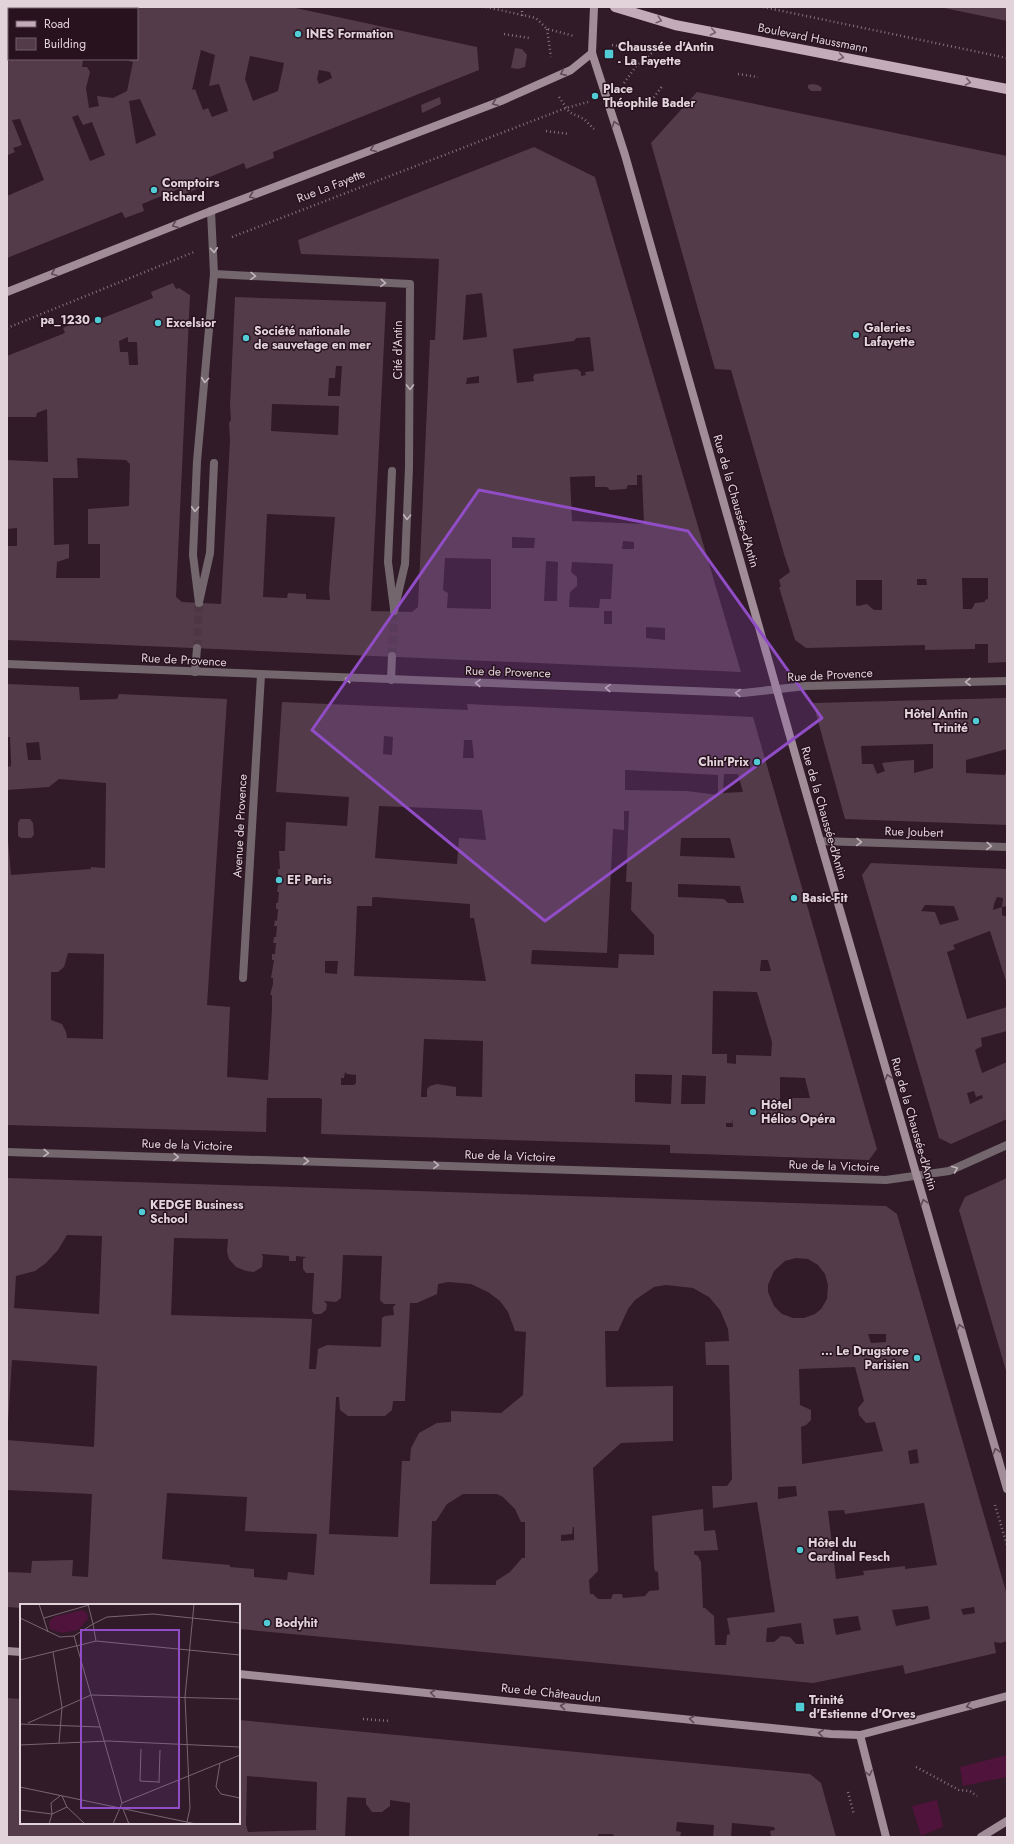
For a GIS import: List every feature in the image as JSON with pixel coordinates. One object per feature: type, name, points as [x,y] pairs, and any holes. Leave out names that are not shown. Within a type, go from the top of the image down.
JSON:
[{"type":"main road","points":[[592,53],[594,7]]},
{"type":"main road","name":"Boulevard Haussmann","points":[[615,7],[675,25],[1007,89]]},
{"type":"main road","name":"Rue La Fayette","points":[[7,292],[211,211],[501,101],[571,70],[592,53]]},
{"type":"main road","name":"Rue de la Chaussée-d'Antin","points":[[592,53],[621,142],[820,841],[1007,1489]]},
{"type":"main road","points":[[7,1650],[20,1652]]},
{"type":"main road","name":"Rue de Châteaudun","points":[[240,1674],[831,1734],[860,1735],[1007,1696]]},
{"type":"main road","points":[[860,1735],[886,1837]]},
{"type":"main road","points":[[981,1837],[1007,1821]]},
{"type":"street","points":[[211,211],[214,244],[214,274],[197,461],[193,555],[199,603],[210,553],[214,463]]},
{"type":"street","name":"Cité d'Antin","points":[[214,274],[410,284],[409,468],[405,556],[394,611],[388,562],[392,470]]},
{"type":"street","points":[[195,672],[197,648]]},
{"type":"street","points":[[391,680],[392,656]]},
{"type":"street","name":"Rue de Provence","points":[[7,664],[743,693],[806,686],[1007,681]]},
{"type":"street","name":"Avenue de Provence","points":[[243,978],[261,675]]},
{"type":"street","name":"Rue Joubert","points":[[820,841],[1007,847]]},
{"type":"street","name":"Rue de la Victoire","points":[[7,1152],[878,1180],[917,1177],[949,1171],[1007,1145]]},
{"type":"path","points":[[486,7],[536,18],[547,29],[592,40]]},
{"type":"path","points":[[522,7],[522,16]]},
{"type":"path","name":"Boulevard Haussmann","points":[[763,7],[1007,58]]},
{"type":"path","points":[[504,34],[529,38]]},
{"type":"path","name":"Rue La Fayette","points":[[7,328],[214,244],[560,110],[606,96],[617,90],[637,65],[652,52],[632,50],[592,40]]},
{"type":"path","points":[[738,74],[758,77]]},
{"type":"path","points":[[649,104],[663,86]]},
{"type":"path","points":[[546,130],[569,134]]},
{"type":"path","points":[[363,1719],[390,1721]]},
{"type":"path","points":[[916,1767],[959,1790],[970,1791],[977,1796]]},
{"type":"path","points":[[848,1792],[854,1815]]},
{"type":"highlighted area","points":[[479,490],[688,531],[822,718],[545,921],[312,730]]},
{"type":"shaded area","points":[[1007,1755],[1007,1777],[963,1786],[960,1767]]},
{"type":"shaded area","points":[[937,1800],[943,1827],[921,1836],[912,1806]]},
{"type":"building","points":[[9,7],[291,7],[477,47],[479,70],[273,152],[274,158],[246,169],[244,163],[200,181],[202,187],[182,195],[179,189],[142,204],[144,211],[125,218],[122,212],[7,258],[7,196],[44,180],[20,119],[12,120],[22,145],[13,148],[15,152],[8,155],[7,40],[8,60],[83,60],[82,67],[87,67],[90,72],[86,88],[89,108],[99,106],[97,96],[113,98],[127,91],[133,62],[126,60],[138,60],[138,8]],"holes":[[[201,50],[215,55],[209,86],[219,84],[228,111],[212,117],[208,108],[203,110],[195,89],[192,90]],[[250,56],[284,63],[278,91],[253,101],[245,79]],[[319,70],[330,72],[332,78],[319,84],[317,79]],[[140,99],[156,135],[136,144],[129,101]],[[78,115],[83,125],[92,122],[105,155],[90,161],[72,117]]]},
{"type":"building","points":[[1007,7],[1007,21],[944,8]]},
{"type":"building","points":[[515,48],[522,49],[527,55],[525,67],[518,69],[511,68]]},
{"type":"building","points":[[808,85],[818,85],[822,88],[821,91],[811,91],[808,88]]},
{"type":"building","name":"Galeries Lafayette","points":[[697,92],[1007,156],[1007,662],[988,663],[988,644],[975,644],[975,649],[925,650],[925,645],[806,648],[795,640],[779,587],[781,587],[779,580],[790,572],[731,370],[715,369],[651,143]],"holes":[[[962,578],[988,578],[988,599],[985,600],[985,602],[975,603],[972,609],[963,609]],[[917,579],[926,579],[927,585],[917,585]],[[856,580],[882,580],[882,610],[874,610],[867,604],[856,605]]]},
{"type":"building","points":[[440,97],[441,104],[422,113],[421,105]]},
{"type":"building","points":[[534,147],[595,177],[741,672],[7,640],[7,546],[17,546],[17,528],[7,529],[7,460],[48,462],[47,409],[37,413],[36,417],[7,417],[7,356],[65,333],[63,328],[83,319],[85,325],[153,298],[151,292],[173,283],[176,289],[179,288],[190,295],[176,597],[182,602],[221,604],[230,441],[229,423],[231,420],[230,406],[235,297],[386,302],[371,611],[412,612],[418,607],[430,340],[435,340],[439,259],[301,254],[298,240]],"holes":[[[482,293],[487,337],[463,340],[466,295]],[[128,337],[128,342],[137,342],[138,365],[129,365],[128,352],[120,352],[119,341]],[[590,337],[594,371],[585,372],[586,375],[581,376],[581,372],[577,369],[535,374],[533,377],[534,381],[517,383],[513,349],[574,341],[576,338]],[[336,366],[342,366],[340,396],[328,396],[329,378],[335,378]],[[479,376],[479,383],[466,384],[467,378]],[[272,404],[339,406],[338,435],[271,431]],[[77,458],[126,460],[130,464],[129,506],[88,509],[88,544],[100,544],[100,578],[56,578],[57,562],[69,558],[69,544],[54,545],[53,478],[78,478]],[[637,475],[642,475],[644,524],[572,521],[570,477],[595,476],[595,487],[607,487],[610,490],[626,489],[628,485],[637,485]],[[267,514],[335,517],[329,589],[330,600],[306,599],[306,594],[288,593],[287,598],[263,597]],[[512,537],[535,538],[534,548],[512,548]],[[623,541],[634,542],[634,549],[622,549]],[[445,558],[491,559],[491,609],[447,608],[448,593],[443,590]],[[546,561],[558,562],[557,601],[544,601]],[[572,562],[613,564],[611,599],[600,599],[599,608],[569,607],[570,592],[577,586],[577,577],[571,572]],[[604,611],[612,611],[612,624],[604,624]],[[646,627],[665,628],[665,640],[646,638]]]},
{"type":"building","points":[[7,684],[79,687],[80,700],[117,699],[119,694],[227,699],[207,1005],[230,1007],[227,1077],[268,1080],[272,1009],[272,995],[270,995],[273,984],[273,978],[271,978],[274,960],[272,960],[272,954],[275,954],[276,943],[273,943],[274,937],[276,937],[277,926],[274,926],[275,920],[277,921],[278,909],[276,909],[276,903],[278,903],[279,892],[277,892],[280,875],[278,875],[278,869],[280,869],[279,851],[285,851],[286,822],[347,826],[349,797],[276,792],[282,702],[468,710],[467,704],[753,717],[877,1149],[869,1160],[670,1153],[670,1145],[321,1134],[322,1099],[319,1098],[267,1098],[266,1132],[7,1125],[7,828],[11,875],[91,869],[91,867],[105,868],[106,783],[59,779],[49,787],[7,790],[7,767],[11,766],[11,761],[10,737],[7,737]],"holes":[[[384,736],[393,737],[392,755],[383,754]],[[464,740],[472,740],[474,758],[463,758]],[[39,742],[41,760],[28,760],[26,743]],[[625,770],[718,775],[718,795],[687,791],[625,790]],[[724,774],[738,774],[743,792],[723,793]],[[379,806],[482,810],[486,840],[459,838],[457,864],[375,858]],[[624,811],[629,811],[626,882],[632,882],[631,910],[654,935],[654,955],[619,954],[618,968],[531,964],[532,950],[607,953],[613,829],[624,830]],[[681,838],[730,838],[735,858],[680,856]],[[678,884],[740,886],[744,903],[728,903],[724,899],[678,897]],[[374,897],[470,904],[470,918],[474,918],[486,981],[354,976],[357,906],[372,906],[372,898]],[[68,953],[104,954],[103,1039],[67,1038],[62,1024],[51,1020],[51,972],[58,972],[64,967]],[[761,960],[768,960],[771,971],[760,971]],[[325,961],[338,961],[337,974],[325,973]],[[713,991],[757,992],[772,1042],[771,1056],[736,1055],[736,1064],[727,1063],[727,1054],[712,1054]],[[424,1039],[483,1041],[482,1097],[456,1096],[456,1087],[437,1084],[430,1086],[427,1089],[427,1097],[421,1097]],[[345,1072],[347,1074],[356,1075],[356,1083],[354,1085],[341,1085],[341,1078],[344,1078]],[[635,1074],[672,1075],[671,1104],[635,1102]],[[682,1075],[706,1076],[705,1104],[681,1104]],[[780,1077],[805,1078],[810,1098],[792,1098],[792,1106],[780,1106]],[[732,1118],[733,1127],[726,1127],[726,1123],[732,1123]]]},
{"type":"building","points":[[1007,698],[1007,749],[966,760],[966,773],[1005,775],[1007,764],[1007,825],[845,819],[813,703]],"holes":[[[933,744],[933,768],[914,773],[914,760],[899,761],[882,763],[885,771],[877,774],[873,764],[862,764],[861,746]]]},
{"type":"building","points":[[20,819],[30,819],[33,823],[34,835],[31,838],[21,838],[18,836],[18,823]]},
{"type":"building","points":[[871,863],[1007,869],[1007,906],[1002,907],[1002,915],[1007,917],[1007,984],[990,931],[953,945],[955,949],[947,952],[967,1019],[1007,1007],[1007,1031],[981,1038],[982,1046],[975,1050],[982,1073],[1007,1062],[1007,1119],[951,1144],[939,1138],[862,875]],"holes":[[[997,897],[1003,898],[1002,907],[993,910]],[[925,905],[954,906],[959,920],[940,925],[935,912],[921,911]],[[974,1091],[976,1097],[982,1095],[983,1098],[970,1104],[967,1093]]]},
{"type":"building","points":[[7,1178],[886,1206],[897,1214],[1007,1595],[1007,1641],[1001,1643],[994,1642],[996,1653],[905,1674],[903,1665],[813,1683],[240,1629],[240,1604],[20,1604],[20,1608],[7,1607],[7,1572],[31,1573],[32,1561],[73,1560],[72,1576],[88,1577],[92,1494],[7,1490],[7,1440],[94,1447],[97,1366],[12,1360],[7,1438]],"holes":[[[67,1235],[102,1236],[99,1314],[14,1308],[16,1276],[35,1271],[46,1263],[58,1250]],[[174,1238],[228,1239],[227,1252],[229,1259],[236,1267],[246,1271],[254,1272],[262,1267],[263,1256],[261,1254],[289,1256],[289,1261],[296,1261],[296,1256],[306,1257],[303,1259],[303,1269],[306,1273],[314,1273],[312,1311],[314,1314],[321,1314],[326,1310],[327,1304],[324,1301],[336,1302],[341,1298],[343,1255],[382,1256],[380,1300],[384,1304],[396,1304],[393,1307],[394,1315],[385,1316],[382,1318],[381,1347],[327,1345],[318,1349],[316,1369],[309,1369],[312,1319],[171,1315]],[[796,1258],[808,1259],[818,1265],[825,1274],[828,1285],[827,1299],[821,1309],[815,1314],[804,1318],[793,1318],[782,1314],[774,1306],[768,1292],[768,1285],[774,1271],[785,1261]],[[448,1282],[471,1284],[488,1292],[500,1301],[508,1312],[515,1331],[526,1332],[523,1395],[501,1413],[451,1411],[451,1422],[437,1423],[419,1433],[411,1448],[410,1461],[402,1461],[398,1537],[329,1534],[336,1397],[339,1397],[340,1410],[348,1416],[385,1416],[392,1410],[393,1401],[405,1401],[410,1303],[417,1303],[437,1294],[438,1284]],[[666,1285],[693,1288],[709,1297],[720,1310],[728,1329],[729,1341],[705,1342],[706,1365],[729,1365],[732,1479],[727,1486],[712,1486],[713,1508],[757,1502],[775,1612],[727,1618],[730,1634],[727,1635],[726,1645],[715,1645],[714,1616],[703,1608],[701,1562],[698,1556],[694,1554],[694,1551],[718,1550],[715,1530],[704,1531],[703,1509],[652,1516],[654,1567],[655,1571],[658,1572],[659,1590],[649,1591],[645,1596],[623,1598],[622,1594],[613,1594],[611,1599],[598,1599],[593,1594],[590,1594],[589,1580],[598,1571],[593,1468],[621,1443],[673,1441],[673,1386],[606,1387],[605,1331],[618,1331],[628,1309],[635,1300],[654,1287]],[[868,1334],[886,1334],[886,1342],[871,1343]],[[855,1367],[864,1401],[858,1408],[859,1415],[866,1423],[875,1422],[883,1451],[802,1464],[801,1427],[806,1425],[811,1420],[811,1410],[800,1405],[799,1369]],[[917,1449],[919,1463],[910,1464],[908,1451]],[[796,1486],[797,1496],[778,1499],[778,1487]],[[167,1493],[247,1497],[245,1531],[317,1534],[314,1575],[288,1572],[287,1580],[254,1577],[254,1569],[230,1567],[230,1565],[162,1559]],[[463,1494],[497,1494],[503,1497],[515,1509],[521,1522],[525,1522],[525,1558],[522,1558],[510,1572],[496,1581],[496,1585],[430,1584],[432,1521],[436,1521],[447,1504]],[[924,1503],[937,1565],[905,1569],[905,1566],[863,1571],[864,1575],[836,1579],[828,1511],[844,1510],[845,1514]],[[574,1527],[574,1540],[561,1541],[561,1535],[572,1534]],[[928,1606],[930,1619],[896,1626],[892,1610]],[[974,1607],[975,1613],[963,1615],[961,1609]],[[858,1616],[861,1630],[836,1635],[833,1619]],[[801,1623],[804,1644],[796,1644],[790,1637],[781,1636],[774,1642],[766,1642],[767,1628]]]},
{"type":"building","points":[[1007,1178],[1007,1374],[959,1210],[965,1197]]},
{"type":"building","points":[[7,1698],[20,1699],[20,1824],[240,1824],[240,1720],[810,1774],[821,1783],[836,1837],[771,1837],[770,1831],[775,1830],[774,1827],[732,1823],[731,1837],[713,1837],[714,1825],[677,1822],[676,1831],[681,1832],[680,1837],[616,1837],[612,1834],[598,1834],[598,1837],[409,1837],[410,1803],[390,1800],[390,1806],[382,1812],[372,1812],[366,1804],[366,1798],[347,1797],[345,1837],[7,1837]],"holes":[[[247,1776],[317,1782],[316,1830],[248,1832],[246,1825]]]},
{"type":"tunnel","points":[[197,648],[199,603]]},
{"type":"tunnel","points":[[392,656],[394,611]]},
{"type":"place","name":"INES Formation","points":[[298,34]]},
{"type":"place","name":"Chaussée d'Antin - La Fayette","points":[[609,54]]},
{"type":"place","name":"Place Théophile Bader","points":[[595,96]]},
{"type":"place","name":"Comptoirs Richard","points":[[154,190]]},
{"type":"place","name":"pa_1230","points":[[98,320]]},
{"type":"place","name":"Excelsior","points":[[158,323]]},
{"type":"place","name":"Galeries Lafayette","points":[[856,335]]},
{"type":"place","name":"Société nationale de sauvetage en mer","points":[[246,338]]},
{"type":"place","name":"Hôtel Antin Trinité","points":[[976,721]]},
{"type":"place","name":"Chin'Prix","points":[[757,762]]},
{"type":"place","name":"EF Paris","points":[[279,880]]},
{"type":"place","name":"Basic-Fit","points":[[794,898]]},
{"type":"place","name":"Hôtel Hélios Opéra","points":[[753,1112]]},
{"type":"place","name":"KEDGE Business School","points":[[142,1212]]},
{"type":"place","name":"... Le Drugstore Parisien","points":[[917,1358]]},
{"type":"place","name":"Hôtel du Cardinal Fesch","points":[[800,1550]]},
{"type":"place","name":"Bodyhit","points":[[267,1623]]},
{"type":"place","name":"Trinité d'Estienne d'Orves","points":[[800,1707]]}]
